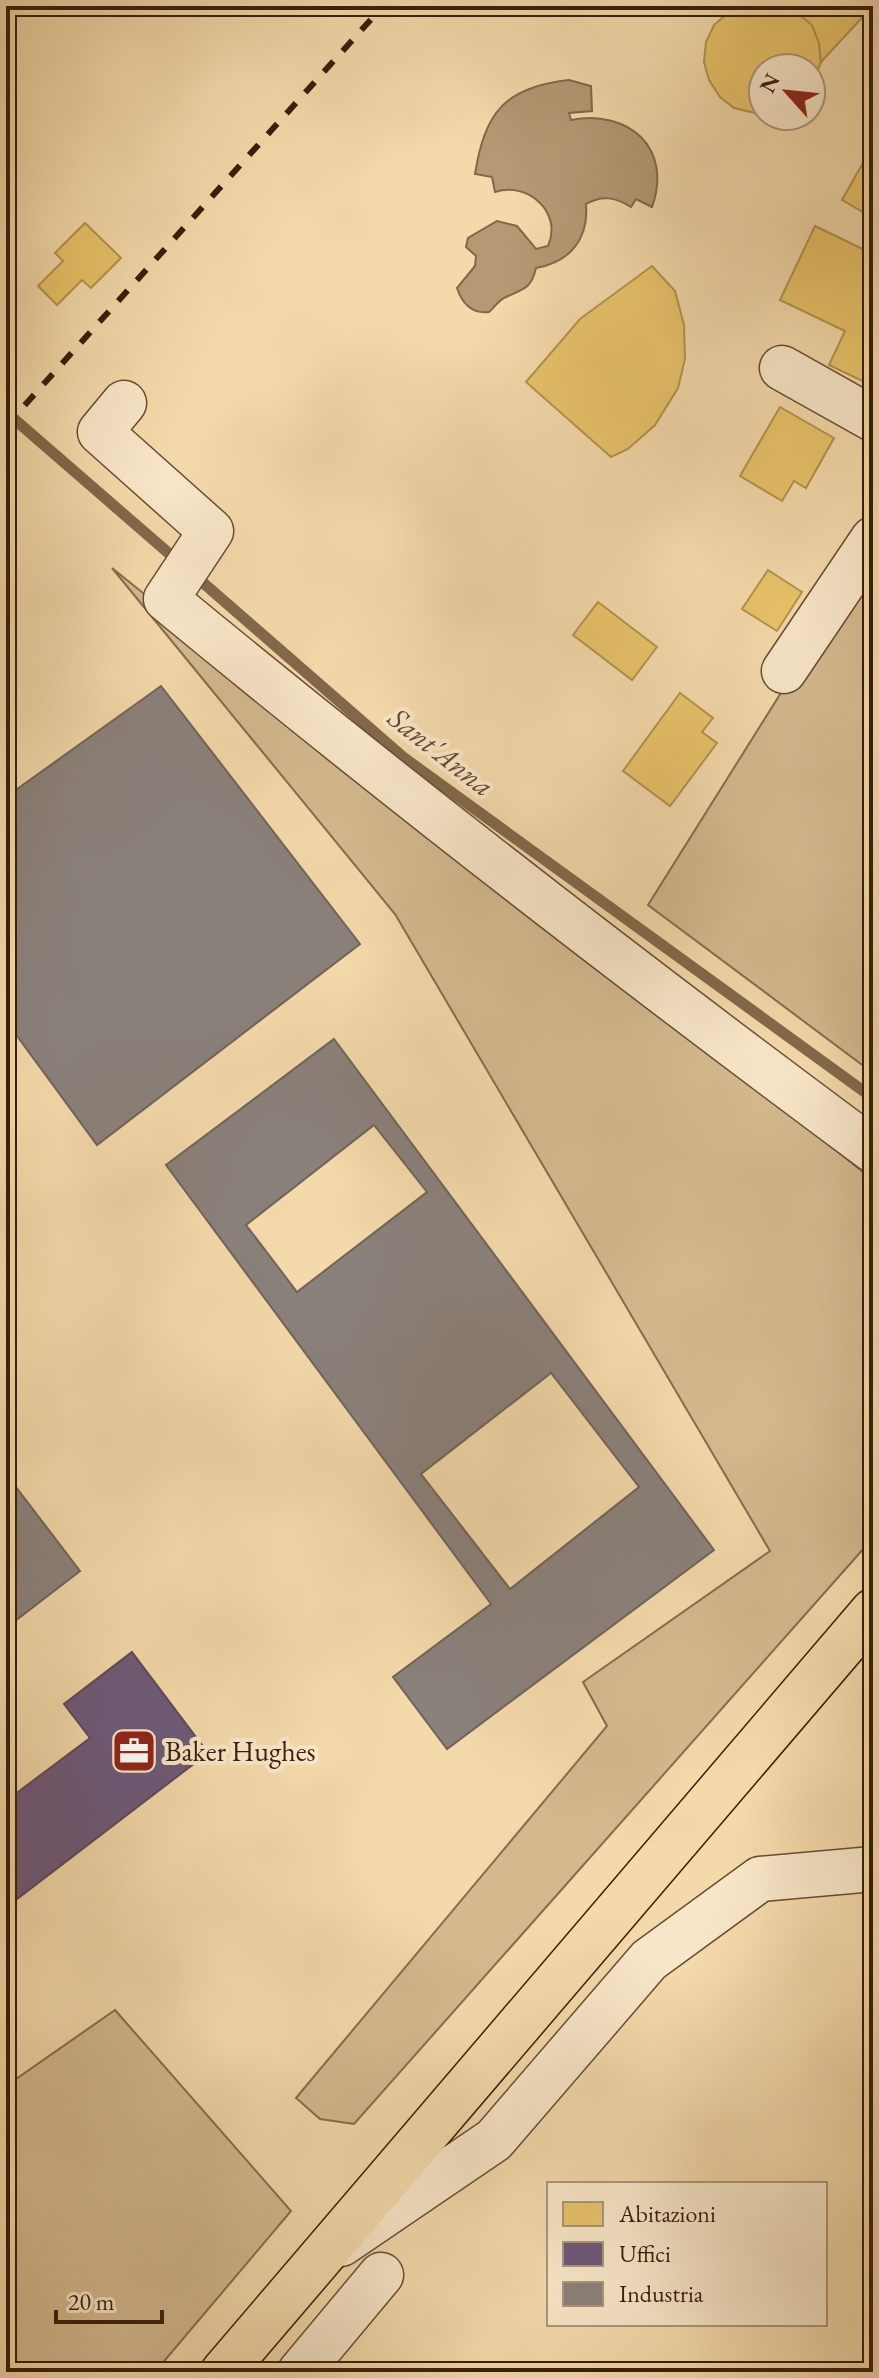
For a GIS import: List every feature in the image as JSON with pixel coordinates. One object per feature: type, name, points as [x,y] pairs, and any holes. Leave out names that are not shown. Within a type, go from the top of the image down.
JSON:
[{"type":"main road","points":[[223,2372],[873,1611]]},
{"type":"street","points":[[782,368],[873,419]]},
{"type":"street","points":[[124,403],[100,432],[211,531],[166,599],[303,712],[640,977],[873,1150]]},
{"type":"street","points":[[784,671],[873,539]]},
{"type":"street","points":[[322,2256],[494,2140],[649,1960],[760,1879],[873,1869]]},
{"type":"street","points":[[300,2372],[381,2275]]},
{"type":"shaded area","points":[[569,80],[591,86],[592,111],[569,113],[571,120],[592,118],[628,127],[641,137],[651,151],[657,186],[652,207],[636,199],[631,207],[608,198],[586,204],[584,228],[568,254],[536,268],[528,285],[502,299],[489,312],[473,309],[465,303],[457,288],[475,266],[476,256],[466,247],[468,238],[497,221],[517,226],[536,249],[548,246],[551,234],[551,222],[540,202],[519,191],[495,192],[492,177],[475,174],[485,134],[492,119],[514,96],[529,89]]},
{"type":"shaded area","points":[[873,546],[873,1073],[648,905]]},
{"type":"shaded area","points":[[112,568],[873,1180],[873,1538],[354,2124],[320,2119],[296,2098],[607,1726],[583,1682],[770,1551],[395,914]]},
{"type":"shaded area","points":[[115,2010],[291,2211],[155,2372],[6,2372],[6,2086]]},
{"type":"building: Abitazioni","points":[[736,6],[789,6],[812,25],[820,52],[747,52],[747,111],[734,108],[720,97],[709,80],[704,62],[706,42],[714,25]]},
{"type":"building: Abitazioni","points":[[789,6],[873,6],[827,56],[827,52],[820,52],[812,25]]},
{"type":"building: Abitazioni","points":[[873,145],[873,218],[842,200]]},
{"type":"building: Abitazioni","points":[[85,223],[121,258],[91,288],[82,280],[57,305],[38,286],[63,261],[55,253]]},
{"type":"building: Abitazioni","points":[[815,226],[873,254],[873,386],[829,365],[845,331],[780,300]]},
{"type":"building: Abitazioni","points":[[652,266],[675,291],[684,325],[685,359],[678,388],[655,425],[628,449],[611,457],[526,382],[580,319]]},
{"type":"building: Abitazioni","points":[[780,407],[834,438],[806,488],[794,481],[782,501],[740,476]]},
{"type":"building: Abitazioni","points":[[768,570],[802,592],[777,631],[742,609]]},
{"type":"building: Abitazioni","points":[[598,602],[657,647],[632,680],[573,635]]},
{"type":"building: Abitazioni","points":[[680,693],[713,718],[702,732],[717,743],[670,806],[623,771]]},
{"type":"building: Uffici","points":[[132,1652],[208,1753],[13,1902],[6,1893],[6,1801],[90,1738],[64,1704]]},
{"type":"building: Industria","points":[[161,686],[360,944],[97,1145],[6,1021],[6,797]]},
{"type":"building: Industria","points":[[334,1039],[714,1550],[447,1749],[393,1677],[491,1604],[166,1165]],"holes":[[[374,1125],[427,1192],[297,1292],[246,1225]],[[551,1373],[639,1487],[510,1589],[421,1474]]]},
{"type":"building: Industria","points":[[6,1474],[80,1571],[6,1628]]},
{"type":"waterway","name":"Sant'Anna","points":[[6,412],[180,563]]},
{"type":"waterway","name":"Sant'Anna","points":[[193,574],[403,757],[873,1098]]},
{"type":"railway","points":[[6,426],[383,6]]},
{"type":"place","name":"Baker Hughes","points":[[134,1751]]}]
